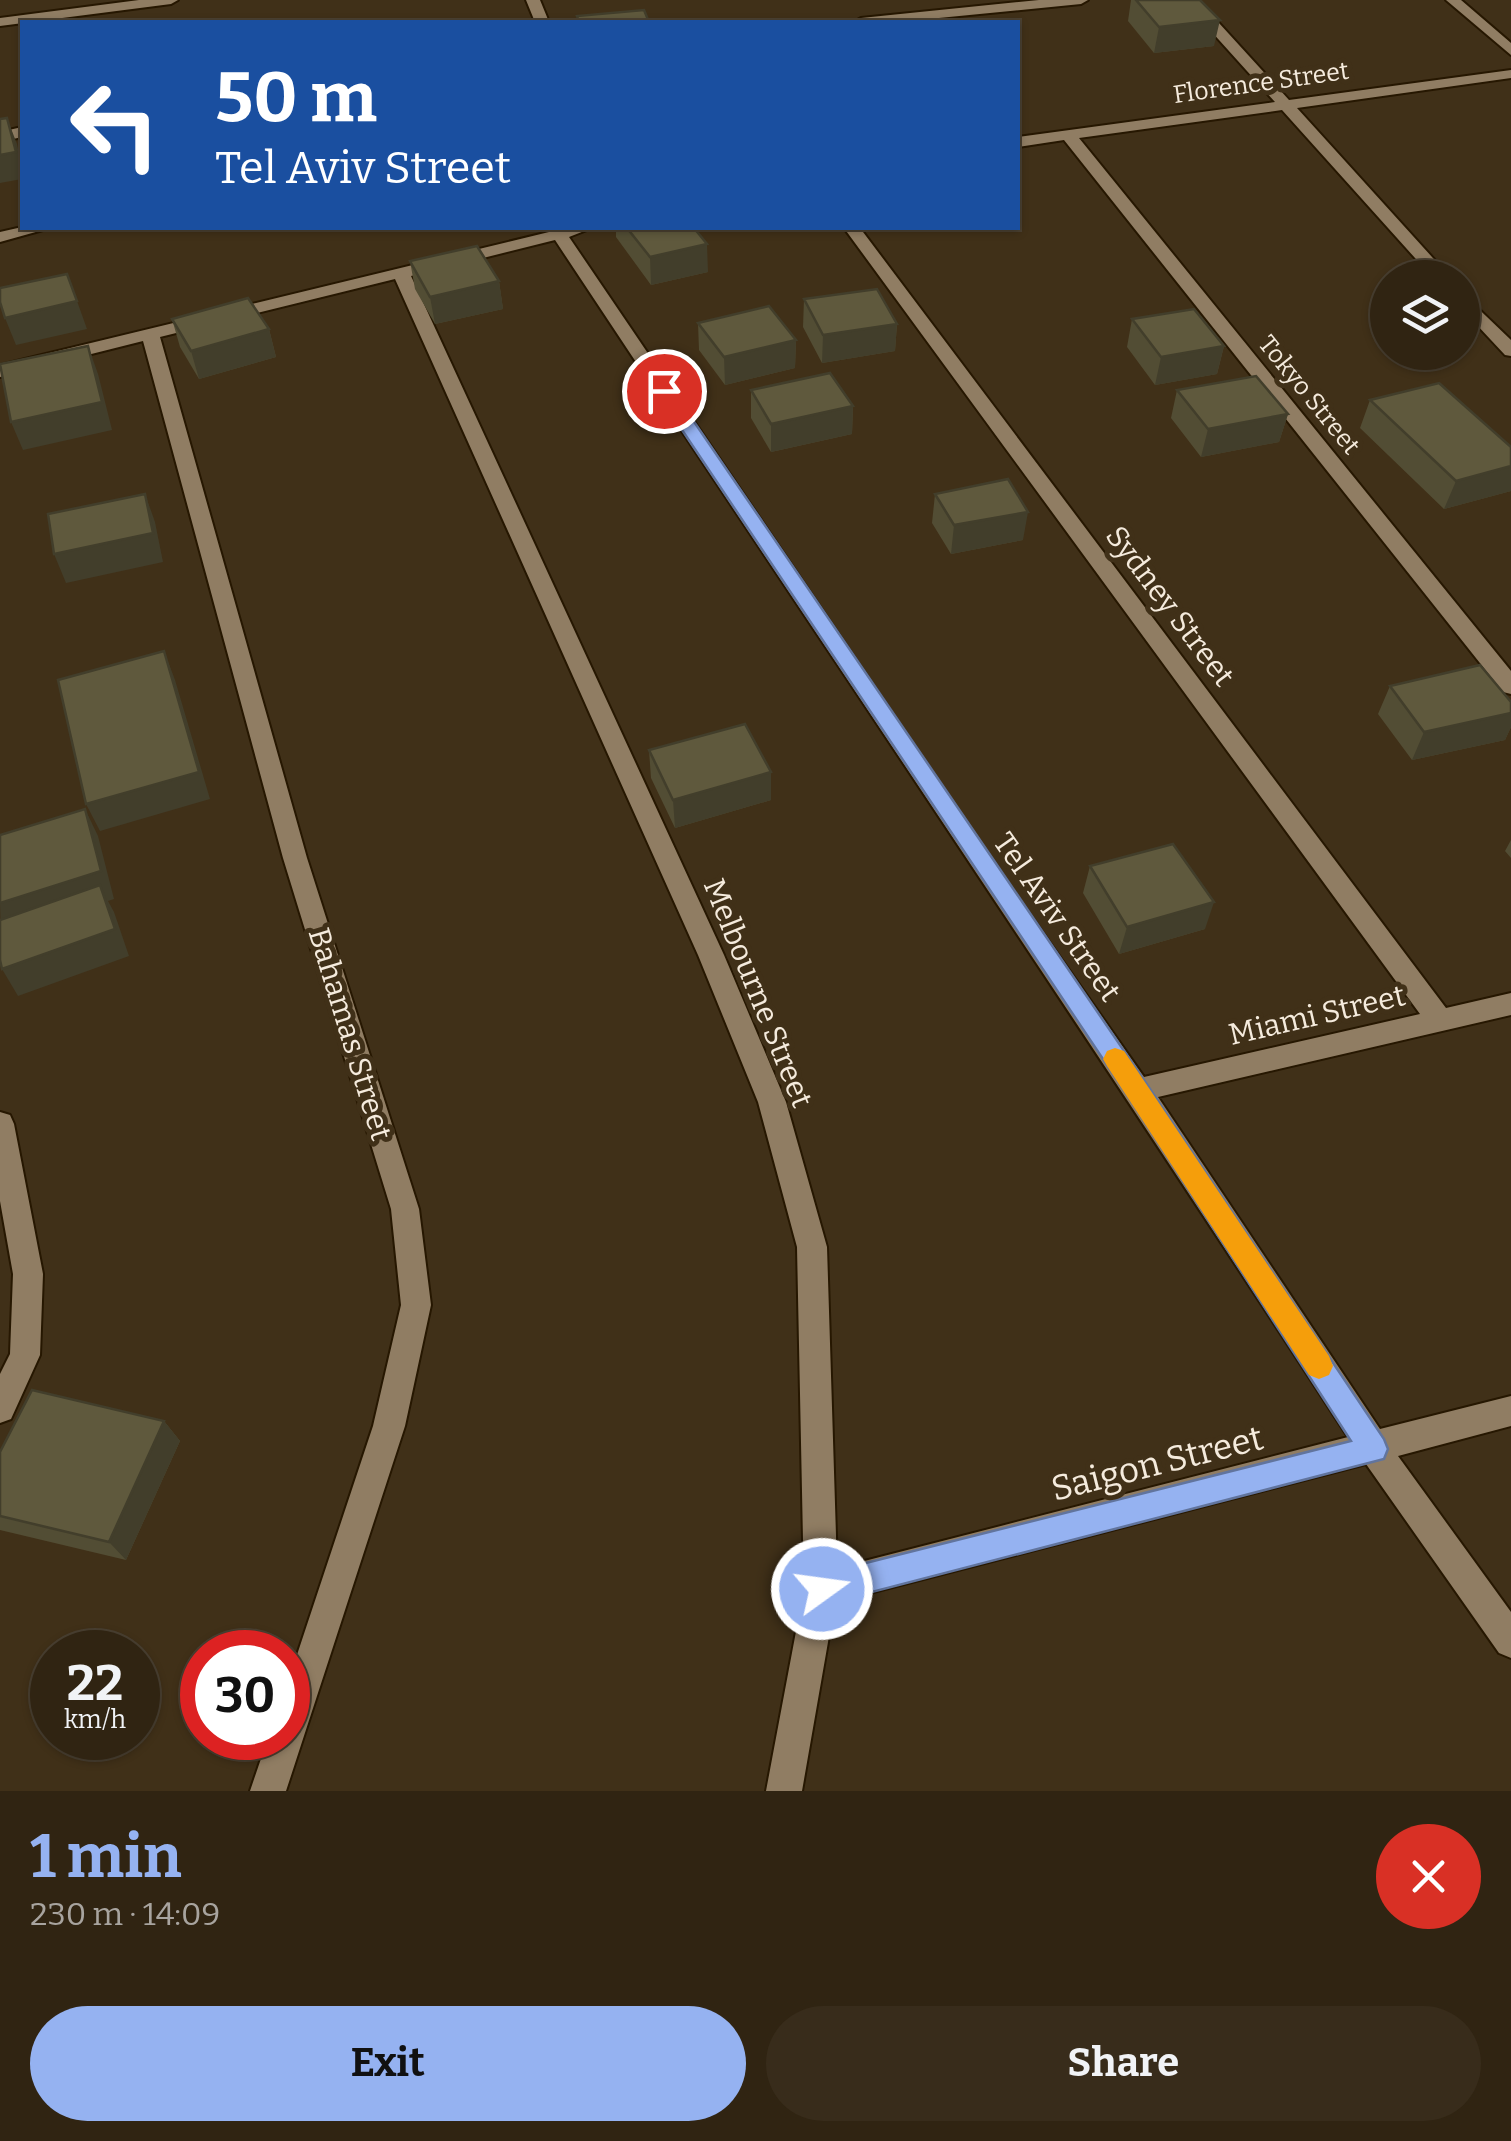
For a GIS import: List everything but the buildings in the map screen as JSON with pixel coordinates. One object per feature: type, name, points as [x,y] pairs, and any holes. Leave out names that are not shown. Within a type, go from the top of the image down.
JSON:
[{"type":"street","points":[[0,22],[172,0]]},
{"type":"street","points":[[881,20],[1080,0]]},
{"type":"street","points":[[1190,0],[1428,260]]},
{"type":"street","points":[[1453,0],[1511,51]]},
{"type":"street","name":"Florence Street","points":[[1020,142],[1511,74]]},
{"type":"street","name":"Tokyo Street","points":[[1068,135],[1511,686]]},
{"type":"street","points":[[0,236],[32,230]]},
{"type":"street","points":[[0,371],[562,230]]},
{"type":"street","name":"Tel Aviv Street","points":[[567,230],[971,850],[1138,1090],[1374,1449],[1511,1641]]},
{"type":"street","name":"Sydney Street","points":[[853,230],[1440,1020]]},
{"type":"street","name":"Melbourne Street","points":[[400,271],[703,937],[772,1102],[812,1246],[822,1589],[784,1791]]},
{"type":"street","points":[[1480,317],[1511,351]]},
{"type":"street","name":"Bahamas Street","points":[[150,335],[295,858],[405,1209],[416,1305],[389,1426],[310,1665]]},
{"type":"street","name":"Miami Street","points":[[1138,1090],[1511,1004]]},
{"type":"street","points":[[0,1124],[28,1274],[25,1355],[0,1408]]},
{"type":"street","name":"Saigon Street","points":[[822,1589],[1511,1411]]},
{"type":"street","name":"Bahamas Street","points":[[268,1791],[279,1760]]},
{"type":"slow traffic","points":[[1115,1059],[1319,1366]]},
{"type":"route","points":[[664,391],[982,866],[1138,1090],[1374,1449],[822,1589]]}]
